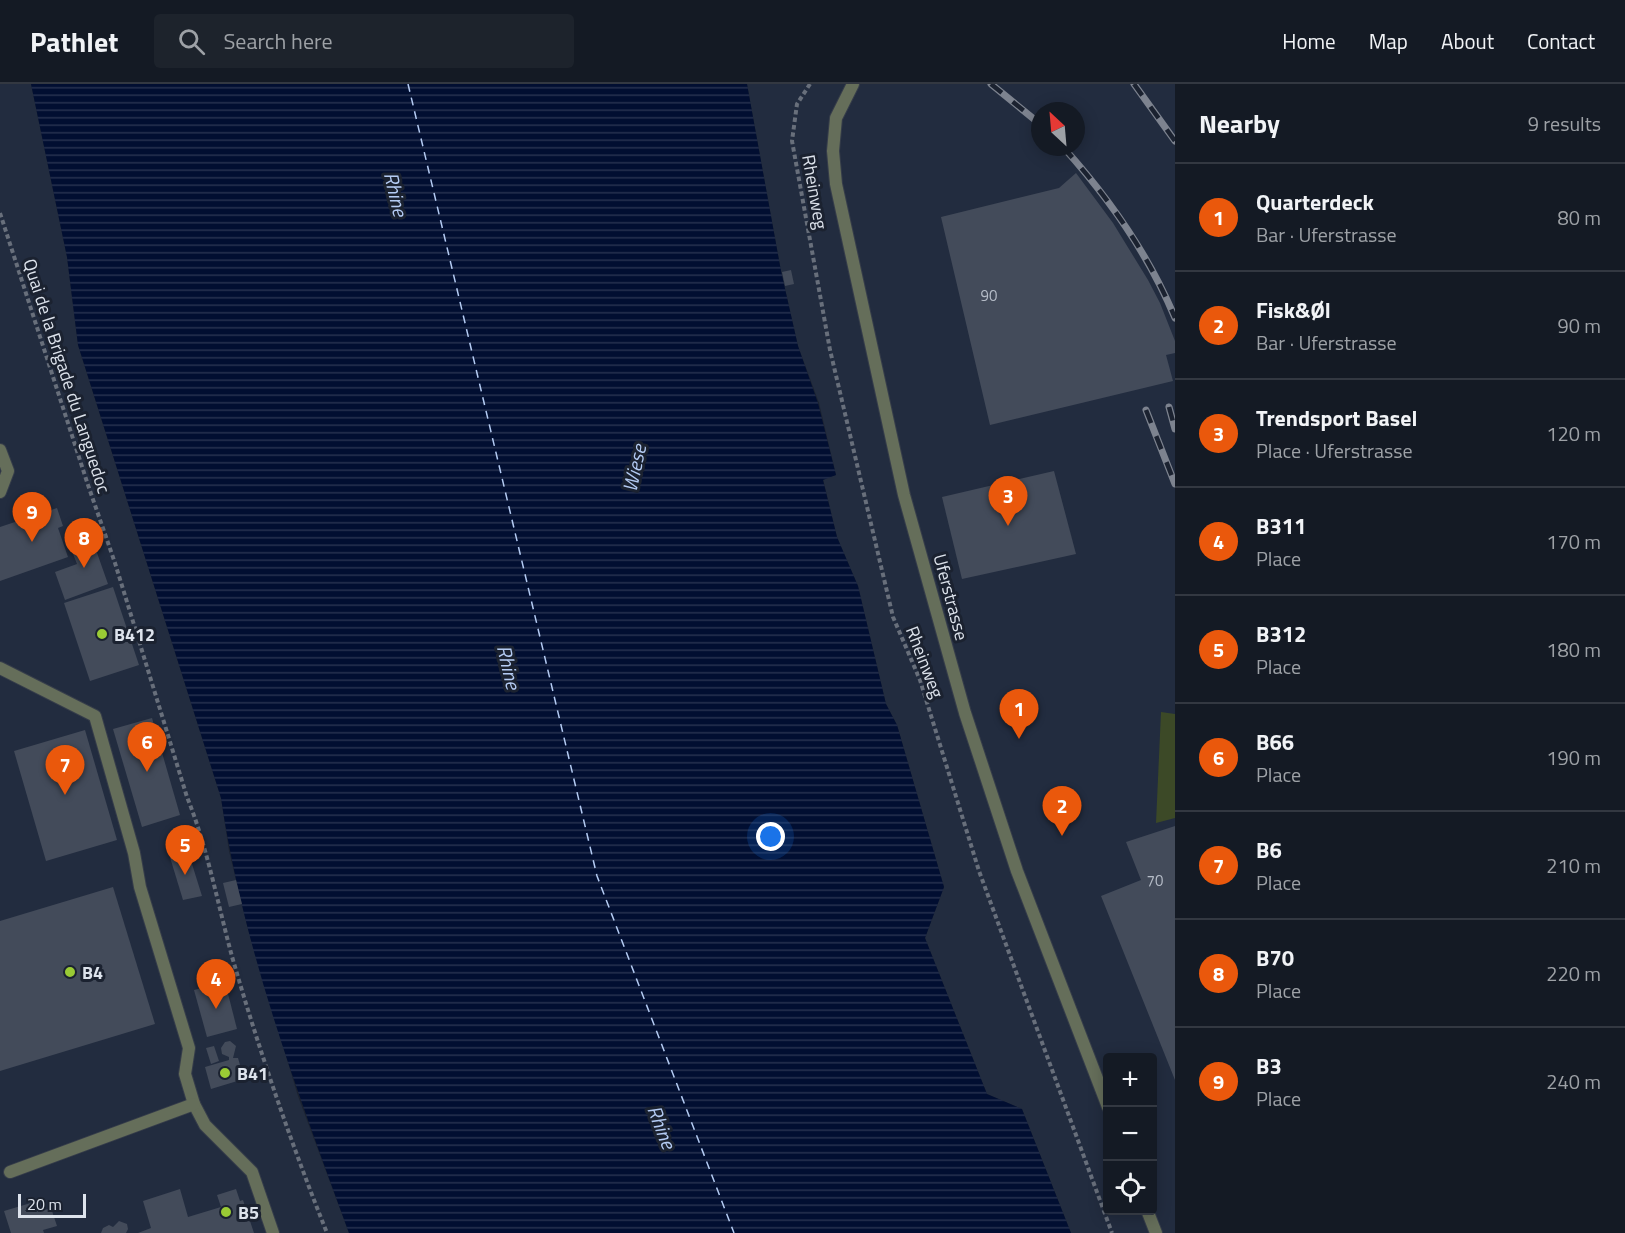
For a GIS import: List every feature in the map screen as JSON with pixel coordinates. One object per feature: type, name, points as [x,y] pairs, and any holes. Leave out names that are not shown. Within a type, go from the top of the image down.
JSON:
[{"type":"street","name":"Uferstrasse","points":[[853,84],[836,118],[833,152],[836,184],[904,495],[965,713],[1017,871],[1103,1097]]},
{"type":"street","points":[[0,450],[8,471],[0,492]]},
{"type":"street","points":[[0,668],[95,716],[134,853],[140,887],[189,1048],[185,1074],[194,1104],[205,1125],[252,1172],[273,1233]]},
{"type":"street","points":[[10,1172],[194,1104]]},
{"type":"street","points":[[1149,1215],[1156,1233]]},
{"type":"path","name":"Rheinweg","points":[[810,84],[797,104],[792,141],[830,350],[893,617],[920,680],[979,871],[1112,1233]]},
{"type":"path","name":"Quai de la Brigade du Languedoc","points":[[0,213],[87,485],[115,563],[197,823],[227,940],[257,1042],[296,1156],[327,1233]]},
{"type":"shaded area","points":[[0,84],[31,84],[67,257],[78,345],[221,798],[229,851],[248,929],[298,1096],[349,1233],[0,1233]]},
{"type":"shaded area","points":[[747,84],[1175,84],[1175,1233],[1071,1233],[1022,1109],[987,1094],[925,938],[944,887],[897,725],[886,704],[858,586],[837,537],[823,479],[836,475],[819,403],[798,346],[781,271]]},
{"type":"green space","points":[[1161,712],[1175,714],[1175,818],[1156,823]]},
{"type":"water","points":[[31,84],[747,84],[781,271],[798,346],[818,403],[836,475],[823,480],[837,537],[858,586],[886,704],[897,725],[944,887],[925,938],[987,1094],[1022,1109],[1071,1233],[349,1233],[291,1073],[257,964],[231,854],[221,798],[78,345],[67,257]]},
{"type":"building","points":[[1076,173],[1113,223],[1160,303],[1175,341],[1175,353],[1166,355],[1173,381],[990,425],[941,217],[1059,188]]},
{"type":"building","points":[[791,270],[794,284],[785,286],[782,272]]},
{"type":"building","points":[[1054,471],[1076,554],[962,579],[942,497]]},
{"type":"building","points":[[57,508],[63,526],[58,528],[68,557],[0,581],[0,527]]},
{"type":"building","points":[[90,533],[108,584],[65,600],[55,572],[77,564],[68,541]]},
{"type":"building","name":"B412","points":[[113,587],[139,665],[90,681],[64,603]]},
{"type":"building","points":[[152,718],[180,815],[142,827],[113,729]]},
{"type":"building","points":[[85,730],[117,840],[46,861],[14,751]]},
{"type":"building","points":[[1175,826],[1175,1080],[1101,896],[1141,880],[1126,842]]},
{"type":"building","points":[[187,848],[202,896],[183,900],[169,854]]},
{"type":"building","points":[[236,880],[242,904],[229,907],[223,883]]},
{"type":"building","name":"B4","points":[[113,887],[155,1024],[0,1071],[0,921]]},
{"type":"building","points":[[225,982],[237,1029],[207,1037],[194,990]]},
{"type":"building","name":"B41","points":[[230,1041],[236,1046],[233,1058],[238,1058],[244,1079],[211,1089],[205,1067],[229,1060],[229,1057],[222,1054],[221,1048],[225,1042]]},
{"type":"building","points":[[214,1046],[219,1061],[211,1064],[206,1048]]},
{"type":"building","name":"B5","points":[[180,1189],[188,1217],[221,1207],[217,1195],[236,1189],[240,1201],[243,1200],[254,1233],[138,1233],[151,1228],[143,1201]]},
{"type":"building","points":[[34,1202],[38,1212],[51,1208],[57,1226],[43,1230],[44,1233],[11,1233],[4,1211]]},
{"type":"building","points":[[119,1221],[127,1224],[126,1233],[101,1233],[103,1228],[109,1225],[113,1227]]},
{"type":"ferry route","points":[[408,84],[597,876],[734,1233]]},
{"type":"railway","points":[[991,84],[1031,117]]},
{"type":"railway","points":[[1134,84],[1175,141]]},
{"type":"railway","points":[[1071,156],[1096,186],[1126,228],[1153,272],[1175,318]]},
{"type":"railway","points":[[1169,407],[1175,429]]},
{"type":"railway","points":[[1146,410],[1175,484]]},
{"type":"place","name":"Trendsport Basel","points":[[1008,526]]},
{"type":"place","name":"B3","points":[[32,542]]},
{"type":"place","name":"B70","points":[[84,568]]},
{"type":"place","name":"B412","points":[[102,634]]},
{"type":"place","name":"Quarterdeck","points":[[1019,739]]},
{"type":"place","name":"B66","points":[[147,772]]},
{"type":"place","name":"B6","points":[[65,795]]},
{"type":"place","name":"Fisk&Øl","points":[[1062,836]]},
{"type":"place","name":"B312","points":[[185,875]]},
{"type":"place","name":"B4","points":[[70,972]]},
{"type":"place","name":"B311","points":[[216,1009]]},
{"type":"place","name":"B41","points":[[225,1073]]},
{"type":"place","name":"B5","points":[[226,1212]]},
{"type":"water label","name":"Rhine","points":[[396,194]]},
{"type":"water label","name":"Wiese","points":[[634,468]]},
{"type":"water label","name":"Rhine","points":[[509,667]]},
{"type":"water label","name":"Rhine","points":[[662,1127]]}]
